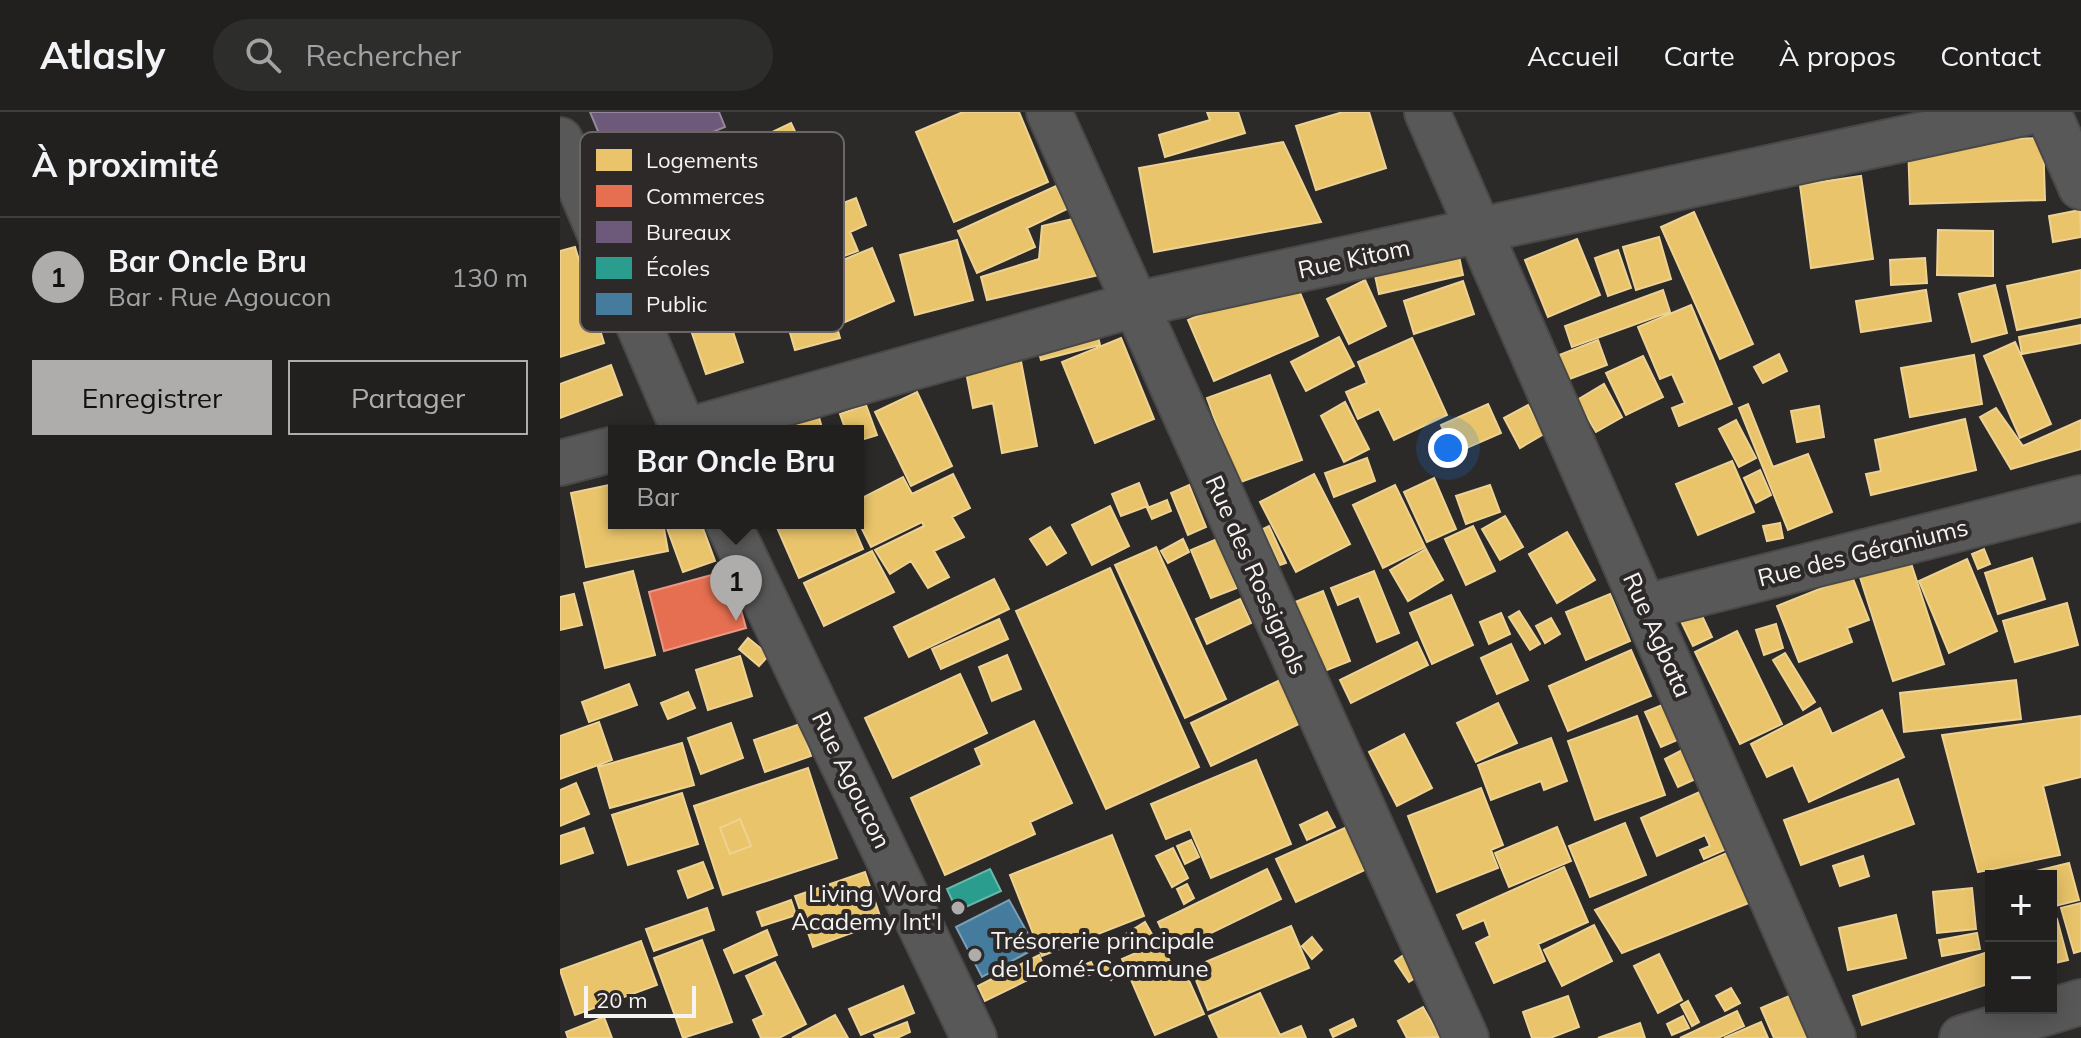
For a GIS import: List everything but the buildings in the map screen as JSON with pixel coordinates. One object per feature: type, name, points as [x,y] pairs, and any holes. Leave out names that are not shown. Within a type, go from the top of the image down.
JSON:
[{"type":"street","name":"Rue des Rossignols","points":[[1049,112],[1133,305],[1466,1038]]},
{"type":"street","name":"Rue Agbata","points":[[1427,112],[1833,1038]]},
{"type":"street","name":"Rue Kitom","points":[[706,425],[1133,305],[2028,112]]},
{"type":"street","points":[[2048,112],[2081,187]]},
{"type":"street","points":[[560,140],[580,187]]},
{"type":"street","points":[[642,332],[682,425]]},
{"type":"street","points":[[560,463],[608,451]]},
{"type":"street","name":"Rue des Géraniums","points":[[1645,607],[2081,498]]},
{"type":"street","name":"Rue Agoucon","points":[[731,529],[974,1038]]},
{"type":"street","points":[[1962,1038],[2081,1002]]},
{"type":"place","name":"Bar Oncle Bru","points":[[736,621]]},
{"type":"place","name":"Living Word Academy Int'l","points":[[958,908]]},
{"type":"place","name":"Trésorerie principale de Lomé-Commune","points":[[975,955]]}]
